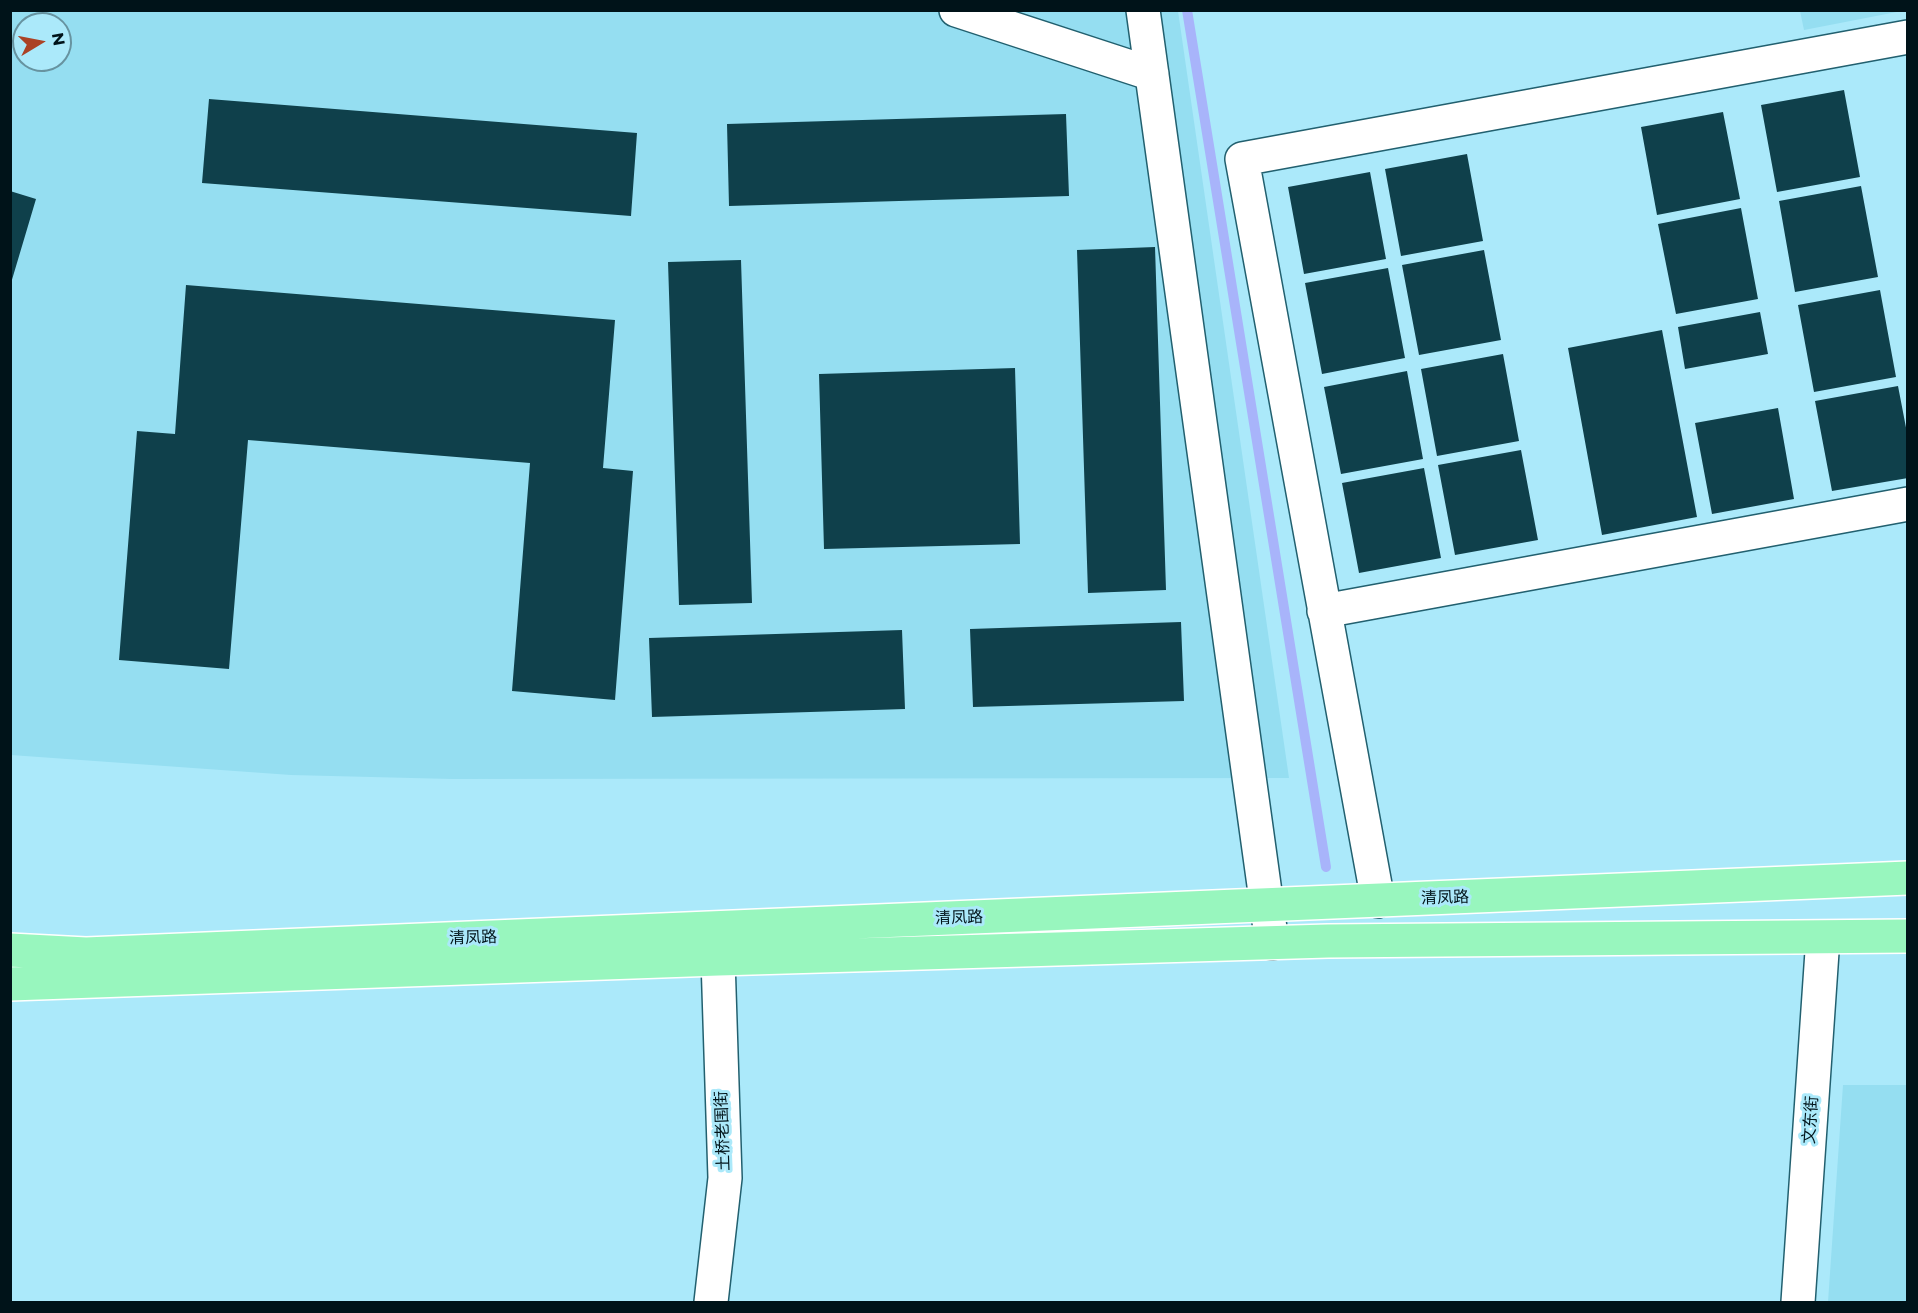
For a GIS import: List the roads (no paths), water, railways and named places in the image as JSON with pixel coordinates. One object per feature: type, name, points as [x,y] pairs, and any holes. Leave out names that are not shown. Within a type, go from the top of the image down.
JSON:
[{"type":"highway","name":"清凤路","points":[[10,950],[86,954],[1908,878]]},
{"type":"highway","name":"清凤路","points":[[10,984],[718,959],[1272,943],[1908,936]]},
{"type":"street","points":[[956,10],[1152,74]]},
{"type":"street","points":[[1143,10],[1272,943]]},
{"type":"street","points":[[1378,901],[1242,159],[1908,37]]},
{"type":"street","points":[[1324,611],[1908,504]]},
{"type":"street","name":"文东街","points":[[1798,1302],[1823,937]]},
{"type":"street","name":"土桥老围街","points":[[711,1302],[725,1178],[718,959]]},
{"type":"waterway","points":[[1187,10],[1326,867]]}]
